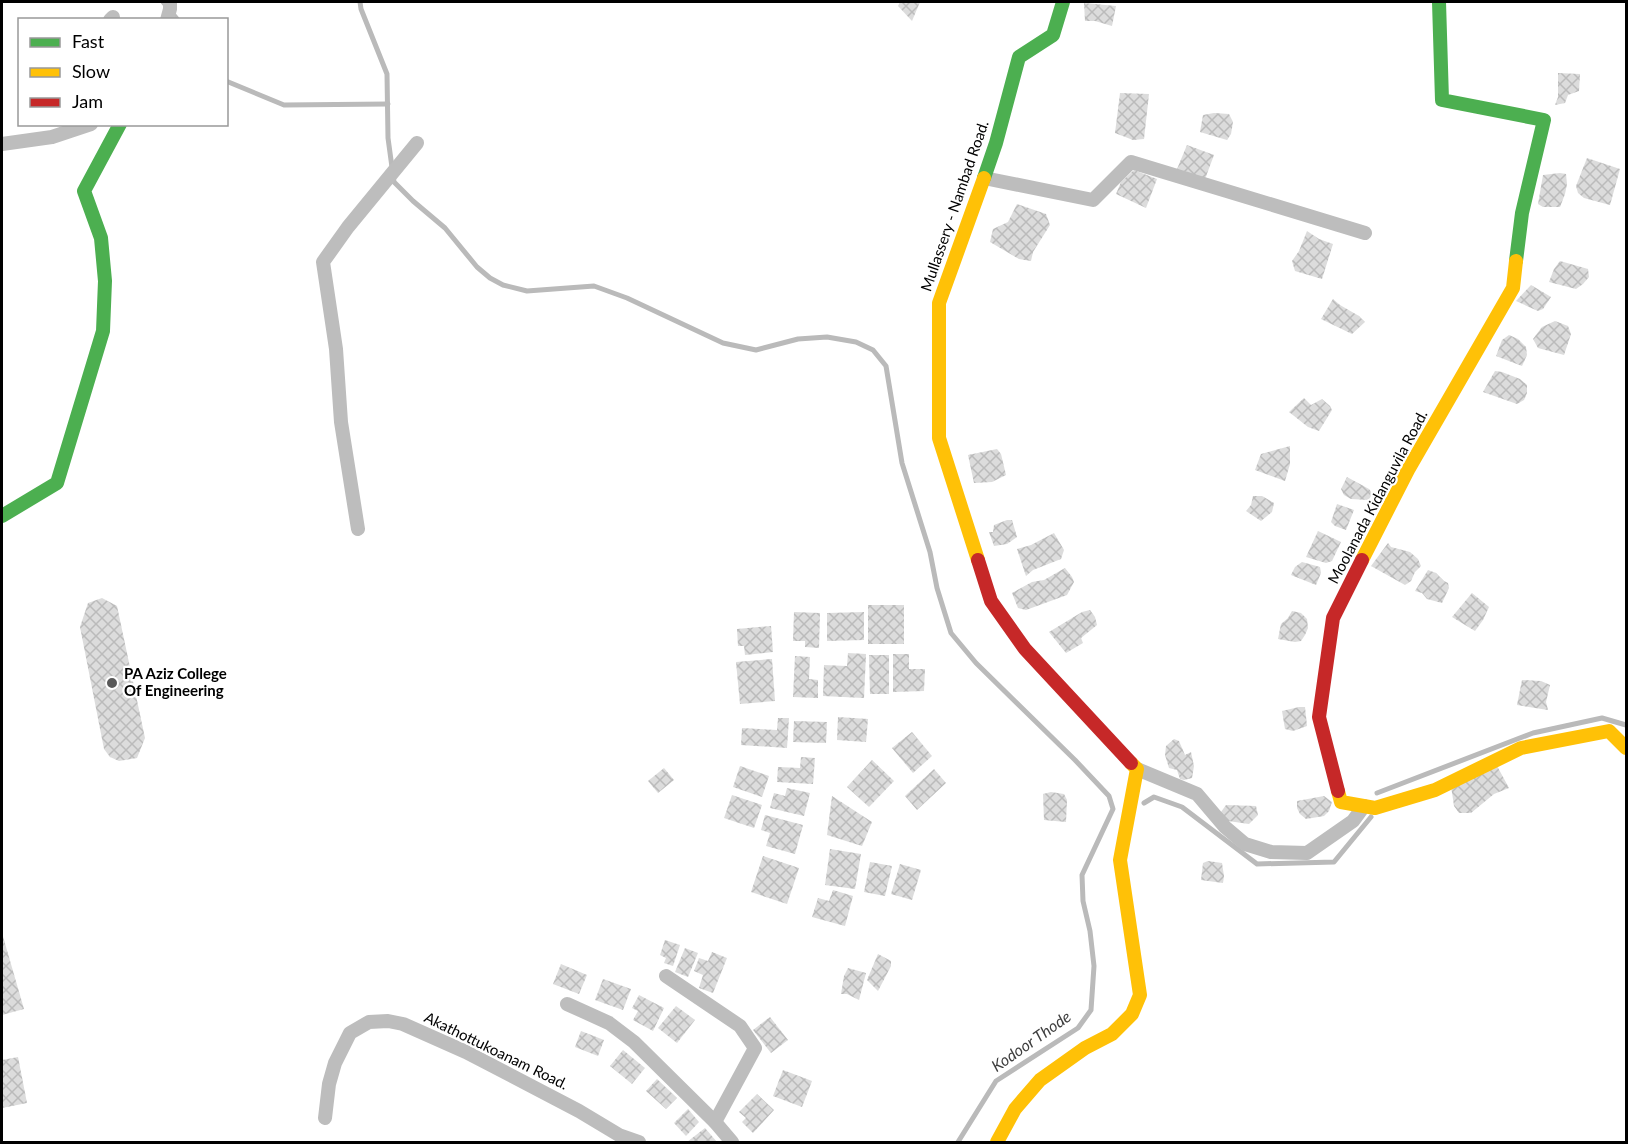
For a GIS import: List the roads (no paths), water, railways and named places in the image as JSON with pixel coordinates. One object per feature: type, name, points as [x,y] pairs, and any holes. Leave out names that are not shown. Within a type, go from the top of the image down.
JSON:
[{"type":"street","points":[[167,18],[170,2]]},
{"type":"street","name":"Mullassery - Nambad Road.","points":[[1063,2],[1053,35],[1018,57],[996,142],[939,303],[939,438],[991,601],[1025,649],[1137,769]]},
{"type":"street","name":"Moolanada Kidanguvila Road.","points":[[1439,2],[1442,100],[1544,120],[1522,213],[1513,288],[1408,470],[1334,618],[1318,717],[1341,802],[1375,808],[1435,790],[1521,748],[1609,731],[1626,748]]},
{"type":"street","points":[[2,144],[52,137],[85,126]]},
{"type":"street","points":[[2,516],[57,483],[104,331],[105,281],[101,238],[84,191],[119,126]]},
{"type":"street","points":[[358,529],[341,422],[336,350],[323,262],[417,143]]},
{"type":"street","points":[[984,178],[1093,200],[1131,162],[1365,233]]},
{"type":"street","points":[[997,1143],[1015,1109],[1040,1080],[1085,1048],[1112,1034],[1132,1014],[1140,995],[1120,860],[1137,769],[1197,794],[1225,827],[1245,844],[1271,852],[1307,853],[1353,821],[1364,806]]},
{"type":"street","points":[[666,976],[740,1026],[754,1048],[715,1122]]},
{"type":"street","points":[[567,1004],[609,1023],[634,1042],[715,1122],[732,1143]]},
{"type":"street","name":"Akathottukoanam Road.","points":[[325,1118],[329,1084],[335,1063],[350,1033],[369,1022],[388,1021],[404,1024],[466,1052],[579,1111],[619,1135],[639,1143]]},
{"type":"waterway","points":[[163,2],[176,18]]},
{"type":"waterway","name":"Kodoor Thode","points":[[360,2],[387,74],[388,138],[394,182],[445,228],[477,267],[490,278],[503,285],[527,291],[594,286],[627,298],[723,343],[756,350],[798,339],[827,337],[856,342],[873,350],[886,366],[902,463],[930,552],[937,588],[951,633],[976,663],[1109,796],[1113,809],[1082,875],[1083,901],[1090,931],[1094,966],[1091,1010],[1078,1028],[996,1081],[958,1142]]},
{"type":"waterway","points":[[228,82],[284,105],[388,104]]},
{"type":"waterway","points":[[1377,793],[1533,733],[1602,718],[1626,725]]},
{"type":"waterway","points":[[1144,803],[1154,797],[1182,807],[1257,864],[1334,862],[1371,817]]},
{"type":"place","name":"PA Aziz College Of Engineering","points":[[112,683]]}]
